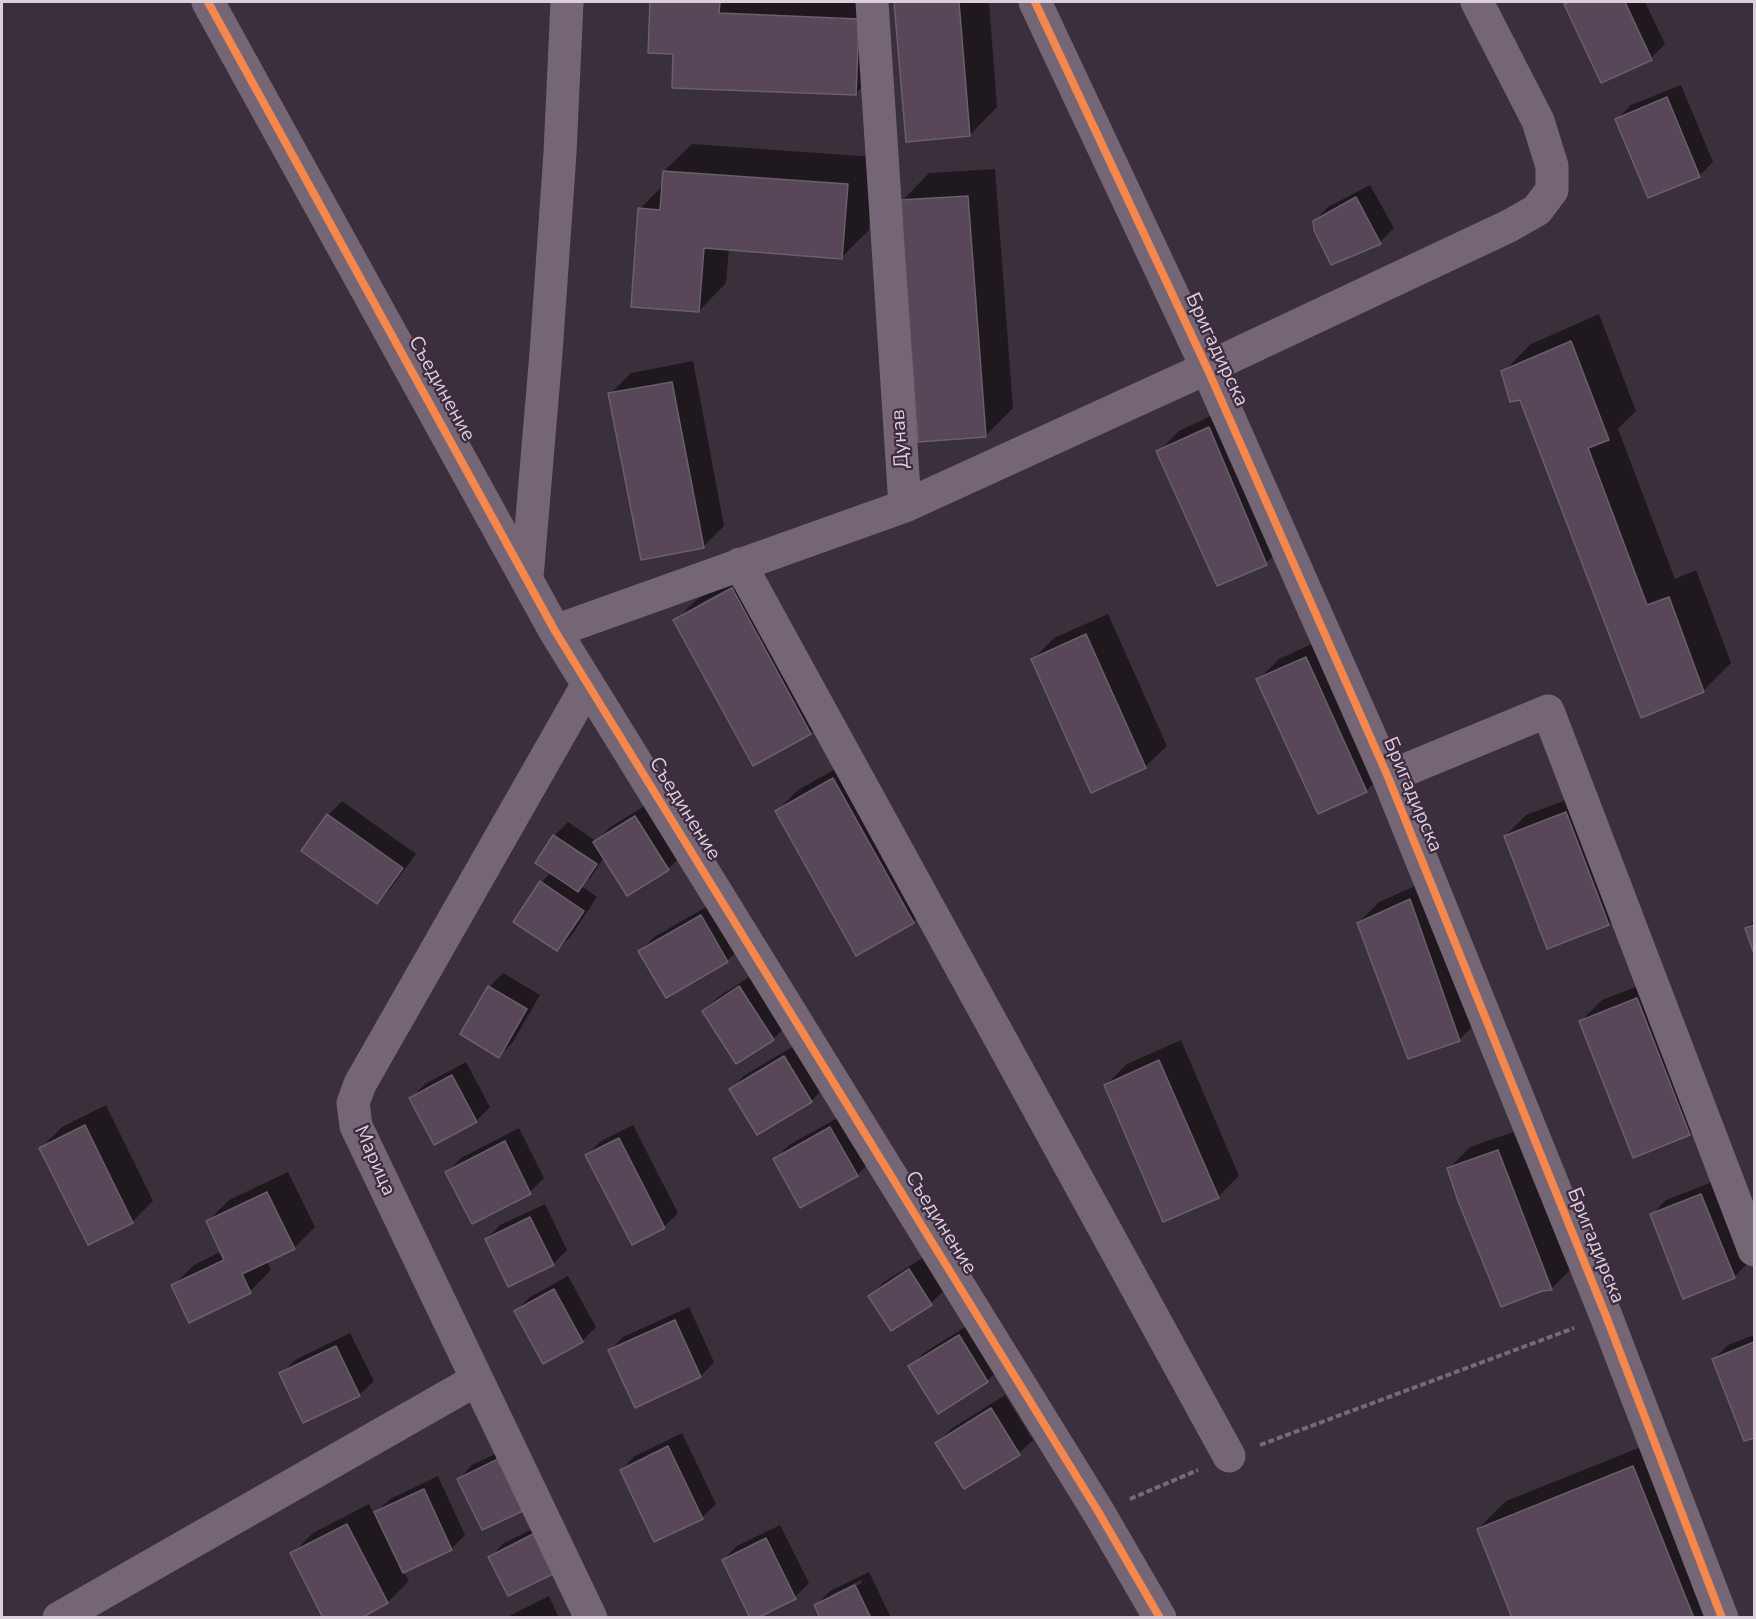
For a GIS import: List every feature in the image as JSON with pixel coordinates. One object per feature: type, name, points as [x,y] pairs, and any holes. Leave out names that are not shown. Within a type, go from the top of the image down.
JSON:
[{"type":"street","name":"Съединение","points":[[208,2],[555,630],[1099,1513],[1160,1617]]},
{"type":"street","points":[[526,577],[546,353],[560,153],[567,2]]},
{"type":"street","name":"Дунав","points":[[872,2],[905,506]]},
{"type":"street","name":"Бригадирска","points":[[1035,2],[1207,368],[1388,777],[1606,1316],[1722,1617]]},
{"type":"street","points":[[555,630],[905,506],[1207,368],[1509,226],[1537,210],[1552,190],[1552,166],[1538,121],[1477,2]]},
{"type":"street","points":[[740,564],[1229,1456]]},
{"type":"street","name":"Марица","points":[[588,684],[360,1084],[353,1103],[356,1126],[591,1617]]},
{"type":"street","points":[[1388,777],[1548,711],[1755,1250]]},
{"type":"street","points":[[59,1617],[476,1380]]},
{"type":"path","points":[[1099,1513],[1229,1456],[1606,1316]]},
{"type":"building","points":[[650,2],[720,2],[719,13],[859,19],[856,95],[672,88],[673,54],[648,53]]},
{"type":"building","points":[[894,2],[959,2],[970,136],[906,142]]},
{"type":"building","points":[[1570,2],[1625,2],[1652,60],[1601,83],[1564,4]]},
{"type":"building","points":[[1667,97],[1700,177],[1648,198],[1615,119]]},
{"type":"building","points":[[663,171],[848,184],[842,259],[704,248],[699,312],[631,307],[638,208],[660,210]]},
{"type":"building","points":[[968,196],[986,437],[918,442],[900,200]]},
{"type":"building","points":[[1356,197],[1381,244],[1331,265],[1314,230],[1313,221]]},
{"type":"building","points":[[1571,341],[1609,440],[1588,448],[1647,605],[1669,597],[1704,692],[1641,718],[1520,400],[1510,402],[1501,371]]},
{"type":"building","points":[[672,382],[704,548],[641,560],[608,393]]},
{"type":"building","points":[[1209,427],[1267,565],[1217,586],[1156,451]]},
{"type":"building","points":[[732,588],[811,734],[753,766],[673,620]]},
{"type":"building","points":[[1086,634],[1146,768],[1091,793],[1031,659]]},
{"type":"building","points":[[1306,657],[1367,792],[1318,814],[1256,679]]},
{"type":"building","points":[[833,778],[914,923],[856,956],[775,811]]},
{"type":"building","points":[[1566,812],[1609,925],[1547,949],[1504,836]]},
{"type":"building","points":[[327,814],[403,868],[377,904],[301,851]]},
{"type":"building","points":[[635,816],[669,870],[627,896],[593,842]]},
{"type":"building","points":[[553,835],[597,864],[578,892],[535,863]]},
{"type":"building","points":[[540,881],[584,911],[557,951],[513,922]]},
{"type":"building","points":[[1410,899],[1460,1041],[1408,1059],[1357,923]]},
{"type":"building","points":[[701,915],[728,962],[666,998],[638,951]]},
{"type":"building","points":[[1754,925],[1754,954],[1745,928]]},
{"type":"building","points":[[488,986],[527,1009],[499,1058],[460,1034]]},
{"type":"building","points":[[739,986],[774,1040],[736,1064],[702,1011]]},
{"type":"building","points":[[1637,998],[1690,1135],[1633,1158],[1579,1021]]},
{"type":"building","points":[[784,1056],[812,1102],[757,1135],[729,1089]]},
{"type":"building","points":[[1159,1060],[1219,1198],[1163,1222],[1104,1085]]},
{"type":"building","points":[[452,1075],[477,1122],[434,1145],[409,1098]]},
{"type":"building","points":[[85,1125],[133,1223],[88,1245],[39,1148]]},
{"type":"building","points":[[830,1127],[858,1176],[800,1208],[773,1159]]},
{"type":"building","points":[[619,1138],[665,1228],[632,1245],[585,1155]]},
{"type":"building","points":[[505,1141],[531,1194],[472,1224],[445,1172]]},
{"type":"building","points":[[1498,1150],[1552,1290],[1542,1291],[1501,1307],[1447,1168]]},
{"type":"building","points":[[267,1192],[295,1249],[242,1274],[251,1293],[189,1323],[171,1285],[224,1260],[206,1221]]},
{"type":"building","points":[[1701,1194],[1735,1278],[1683,1299],[1650,1214]]},
{"type":"building","points":[[530,1217],[554,1265],[508,1287],[485,1239]]},
{"type":"building","points":[[909,1269],[932,1305],[891,1331],[868,1296]]},
{"type":"building","points":[[554,1289],[583,1342],[543,1364],[514,1311]]},
{"type":"building","points":[[675,1320],[701,1377],[635,1408],[608,1350]]},
{"type":"building","points":[[959,1335],[988,1382],[938,1414],[908,1366]]},
{"type":"building","points":[[1754,1342],[1754,1438],[1744,1441],[1712,1359]]},
{"type":"building","points":[[336,1346],[360,1396],[303,1423],[279,1373]]},
{"type":"building","points":[[991,1408],[1020,1455],[964,1489],[935,1443]]},
{"type":"building","points":[[668,1446],[703,1519],[654,1542],[620,1470]]},
{"type":"building","points":[[498,1459],[523,1511],[482,1530],[457,1479]]},
{"type":"building","points":[[1633,1466],[1694,1618],[1512,1618],[1477,1529]]},
{"type":"building","points":[[424,1489],[452,1550],[403,1573],[374,1512]]},
{"type":"building","points":[[347,1524],[388,1603],[361,1618],[323,1618],[290,1553]]},
{"type":"building","points":[[539,1531],[559,1571],[508,1596],[488,1557]]},
{"type":"building","points":[[766,1538],[796,1599],[757,1618],[750,1618],[722,1560]]},
{"type":"building","points":[[855,1585],[871,1618],[820,1618],[814,1605]]},
{"type":"cycle path","points":[[208,2],[555,631],[1099,1513],[1160,1618]]},
{"type":"cycle path","points":[[1035,2],[1207,368],[1388,777],[1606,1316],[1722,1618]]}]
